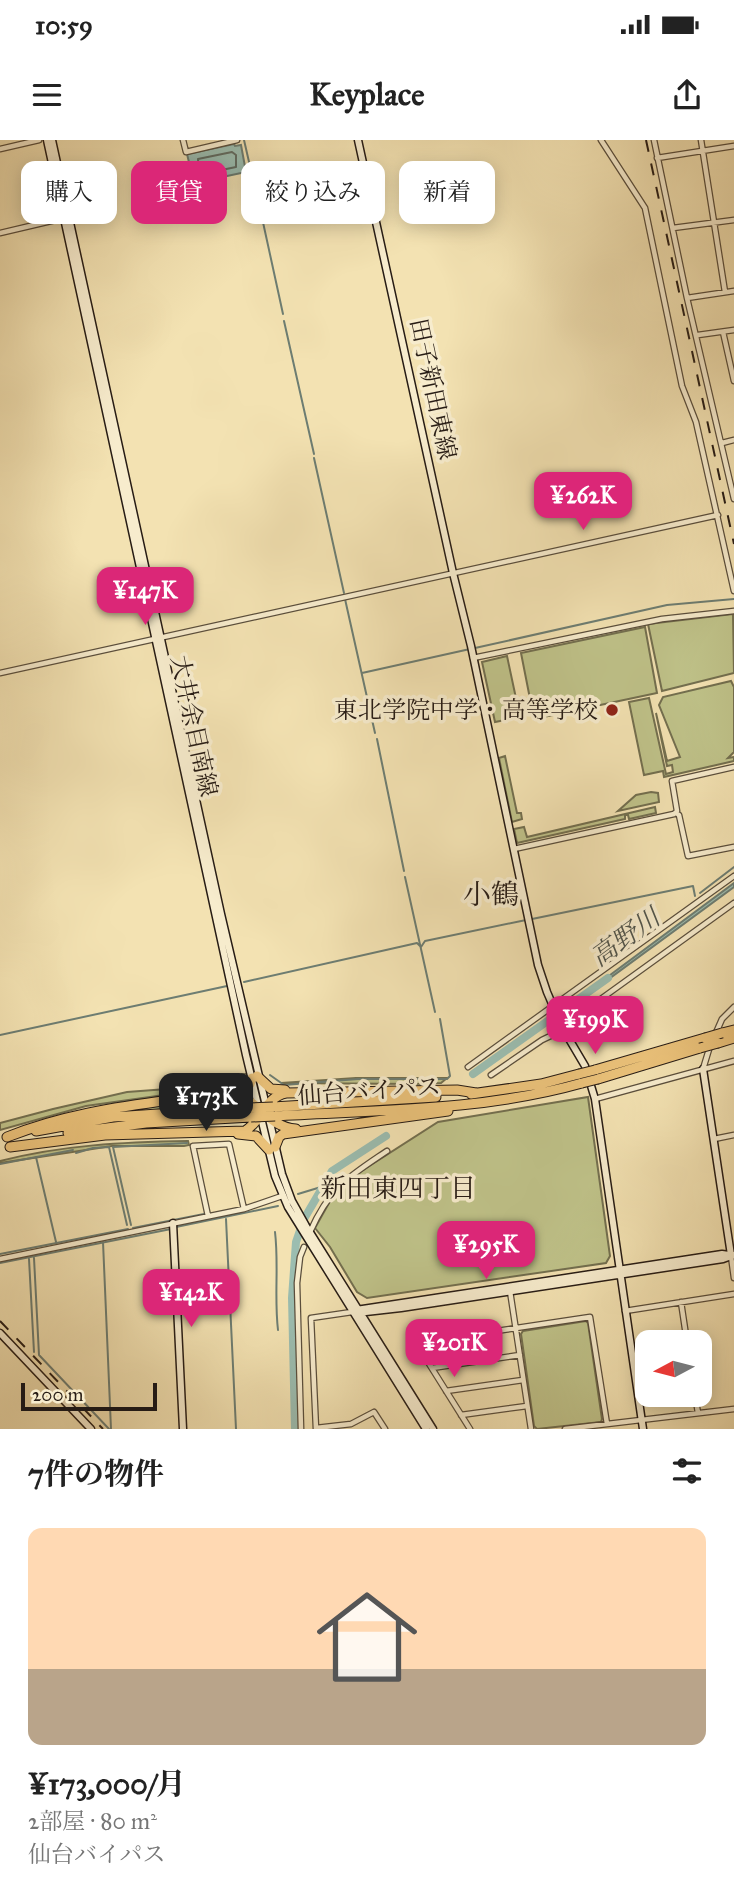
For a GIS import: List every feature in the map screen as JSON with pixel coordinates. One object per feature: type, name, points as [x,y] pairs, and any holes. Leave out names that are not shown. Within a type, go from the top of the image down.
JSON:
[{"type":"highway","name":"仙台バイパス","points":[[4,1143],[103,1119],[477,1104],[523,1097],[734,1030]]},
{"type":"highway","name":"仙台バイパス","points":[[596,1074],[734,1038]]},
{"type":"highway","points":[[4,1143],[39,1124],[70,1116],[246,1089],[254,1077],[271,1089],[457,1090],[476,1093]]},
{"type":"highway","name":"仙台バイパス","points":[[263,1112],[476,1093],[581,1079]]},
{"type":"highway","points":[[4,1143],[105,1135],[245,1131],[253,1126],[273,1097],[300,1091]]},
{"type":"highway","points":[[224,1094],[245,1098],[283,1127],[306,1130]]},
{"type":"highway","points":[[217,1133],[256,1136],[272,1148],[283,1134],[460,1109],[477,1104]]},
{"type":"street","points":[[0,149],[39,140]]},
{"type":"street","name":"大井余目南線","points":[[47,140],[52,161]]},
{"type":"street","points":[[52,140],[158,637],[282,1196],[433,1429]]},
{"type":"street","points":[[183,140],[186,152],[237,140]]},
{"type":"street","name":"田子新田東線","points":[[358,140],[472,652],[538,965],[553,1007],[585,1066],[595,1099],[643,1429]]},
{"type":"street","points":[[601,140],[645,208],[682,386],[696,422],[734,591]]},
{"type":"street","points":[[654,140],[687,298],[698,335],[734,499]]},
{"type":"street","points":[[701,140],[725,292]]},
{"type":"street","points":[[657,158],[734,146]]},
{"type":"street","points":[[673,228],[734,220]]},
{"type":"street","points":[[0,233],[38,224]]},
{"type":"street","name":"大井余目南線","points":[[65,224],[158,637]]},
{"type":"street","points":[[687,298],[734,291]]},
{"type":"street","points":[[698,335],[734,330]]},
{"type":"street","points":[[723,332],[734,381]]},
{"type":"street","points":[[722,443],[734,440]]},
{"type":"street","points":[[0,673],[719,515]]},
{"type":"street","points":[[472,652],[662,619],[734,611]]},
{"type":"street","points":[[734,767],[672,781],[676,813],[679,815],[688,856],[734,846]]},
{"type":"street","points":[[514,849],[676,813]]},
{"type":"street","points":[[468,1067],[734,876]]},
{"type":"street","points":[[491,1075],[563,1028],[734,903]]},
{"type":"street","points":[[734,1007],[722,1019],[703,1069],[734,1278]]},
{"type":"street","points":[[595,1099],[734,1061]]},
{"type":"street","points":[[714,1139],[734,1135]]},
{"type":"street","points":[[208,1216],[193,1146],[229,1144],[244,1209]]},
{"type":"street","points":[[272,1148],[296,1214]]},
{"type":"street","points":[[306,1231],[345,1179],[387,1151]]},
{"type":"street","points":[[0,1259],[174,1226],[244,1209],[282,1196]]},
{"type":"street","points":[[725,1216],[734,1215]]},
{"type":"street","points":[[174,1226],[183,1429]]},
{"type":"street","points":[[301,1429],[297,1283],[304,1247]]},
{"type":"street","points":[[385,1429],[374,1412],[351,1424],[316,1429],[311,1318],[722,1254],[732,1255]]},
{"type":"street","points":[[510,1289],[531,1429]]},
{"type":"street","points":[[625,1311],[734,1294]]},
{"type":"street","points":[[681,1302],[685,1330]]},
{"type":"street","points":[[356,1311],[426,1429]]},
{"type":"street","points":[[470,1429],[416,1343],[591,1318],[607,1424]]},
{"type":"street","points":[[0,1333],[91,1429]]},
{"type":"street","points":[[432,1368],[520,1355]]},
{"type":"street","points":[[446,1391],[523,1380]]},
{"type":"street","points":[[461,1415],[527,1406]]},
{"type":"street","points":[[697,1407],[698,1413]]},
{"type":"street","points":[[565,1429],[734,1409]]},
{"type":"green space","points":[[733,614],[734,673],[662,691],[648,624]]},
{"type":"green space","points":[[645,627],[657,693],[534,719],[521,653]]},
{"type":"green space","points":[[507,656],[520,717],[495,722],[482,662]]},
{"type":"green space","points":[[731,681],[734,687],[734,752],[728,758],[734,757],[734,761],[664,777],[663,771],[644,775],[629,702],[649,698],[666,774],[673,772],[672,765],[667,766],[656,713],[667,761],[680,757],[659,705],[663,697]]},
{"type":"green space","points":[[505,756],[517,813],[521,813],[522,819],[512,822],[499,758]]},
{"type":"green space","points":[[658,793],[659,802],[618,811],[636,795]]},
{"type":"green space","points":[[655,807],[656,813],[629,819],[628,815],[625,815],[625,819],[517,843],[514,829],[524,827],[527,837]]},
{"type":"green space","points":[[245,1074],[235,1085],[86,1106],[0,1130],[0,1123],[53,1109],[127,1092],[234,1084]]},
{"type":"green space","points":[[356,1078],[447,1078],[441,1083],[415,1084],[281,1083]]},
{"type":"green space","points":[[588,1097],[610,1256],[606,1263],[367,1298],[357,1292],[330,1247],[315,1228],[346,1181],[438,1122]]},
{"type":"green space","points":[[237,1098],[248,1102],[100,1115],[186,1101]]},
{"type":"green space","points":[[188,1141],[189,1145],[184,1146],[112,1146],[0,1163],[70,1148]]},
{"type":"green space","points":[[586,1321],[601,1422],[537,1429],[534,1426],[521,1334],[523,1331]]},
{"type":"water","points":[[234,144],[241,145],[244,161],[241,161],[241,173],[227,176],[227,161],[189,161],[187,154]]},
{"type":"water","points":[[734,883],[734,887],[606,981],[598,984]]},
{"type":"waterway","points":[[244,140],[249,161]]},
{"type":"waterway","points":[[263,224],[283,314]]},
{"type":"waterway","points":[[284,321],[314,454]]},
{"type":"waterway","points":[[314,458],[344,593]]},
{"type":"waterway","points":[[345,599],[375,733]]},
{"type":"waterway","points":[[475,648],[667,605],[734,599]]},
{"type":"waterway","points":[[362,673],[470,649]]},
{"type":"waterway","points":[[377,739],[404,871]]},
{"type":"waterway","points":[[700,893],[734,867]]},
{"type":"waterway","points":[[405,877],[435,1012]]},
{"type":"waterway","points":[[532,919],[693,886],[695,896]]},
{"type":"waterway","points":[[244,982],[417,943],[421,947],[425,941],[526,920]]},
{"type":"waterway","name":"高野川","points":[[473,1074],[608,978]]},
{"type":"waterway","points":[[0,1035],[227,986]]},
{"type":"waterway","points":[[270,1075],[284,1085],[358,1079],[447,1079],[450,1076],[440,1019]]},
{"type":"waterway","name":"高野川","points":[[295,1429],[292,1298],[296,1242],[304,1219],[332,1171],[386,1136]]},
{"type":"waterway","points":[[131,1225],[113,1147],[187,1143]]},
{"type":"waterway","points":[[76,1153],[109,1147],[127,1225]]},
{"type":"waterway","points":[[0,1164],[73,1150]]},
{"type":"waterway","points":[[36,1157],[56,1242]]},
{"type":"waterway","points":[[298,1194],[321,1187]]},
{"type":"waterway","points":[[176,1227],[278,1206]]},
{"type":"waterway","points":[[133,1228],[204,1214]]},
{"type":"waterway","points":[[226,1219],[236,1429]]},
{"type":"waterway","points":[[0,1254],[128,1229]]},
{"type":"waterway","points":[[0,1263],[171,1229]]},
{"type":"waterway","points":[[176,1229],[180,1303]]},
{"type":"waterway","points":[[275,1232],[278,1330]]},
{"type":"waterway","points":[[103,1242],[111,1429]]},
{"type":"waterway","points":[[34,1258],[39,1355],[109,1429]]},
{"type":"waterway","points":[[29,1259],[34,1352]]},
{"type":"railway","points":[[646,140],[734,544]]},
{"type":"railway","points":[[0,1321],[103,1429]]},
{"type":"place","name":"東北学院中学・高等学校","points":[[612,710]]},
{"type":"district","name":"小鶴","points":[[491,894]]},
{"type":"district","name":"新田東四丁目","points":[[398,1188]]}]
